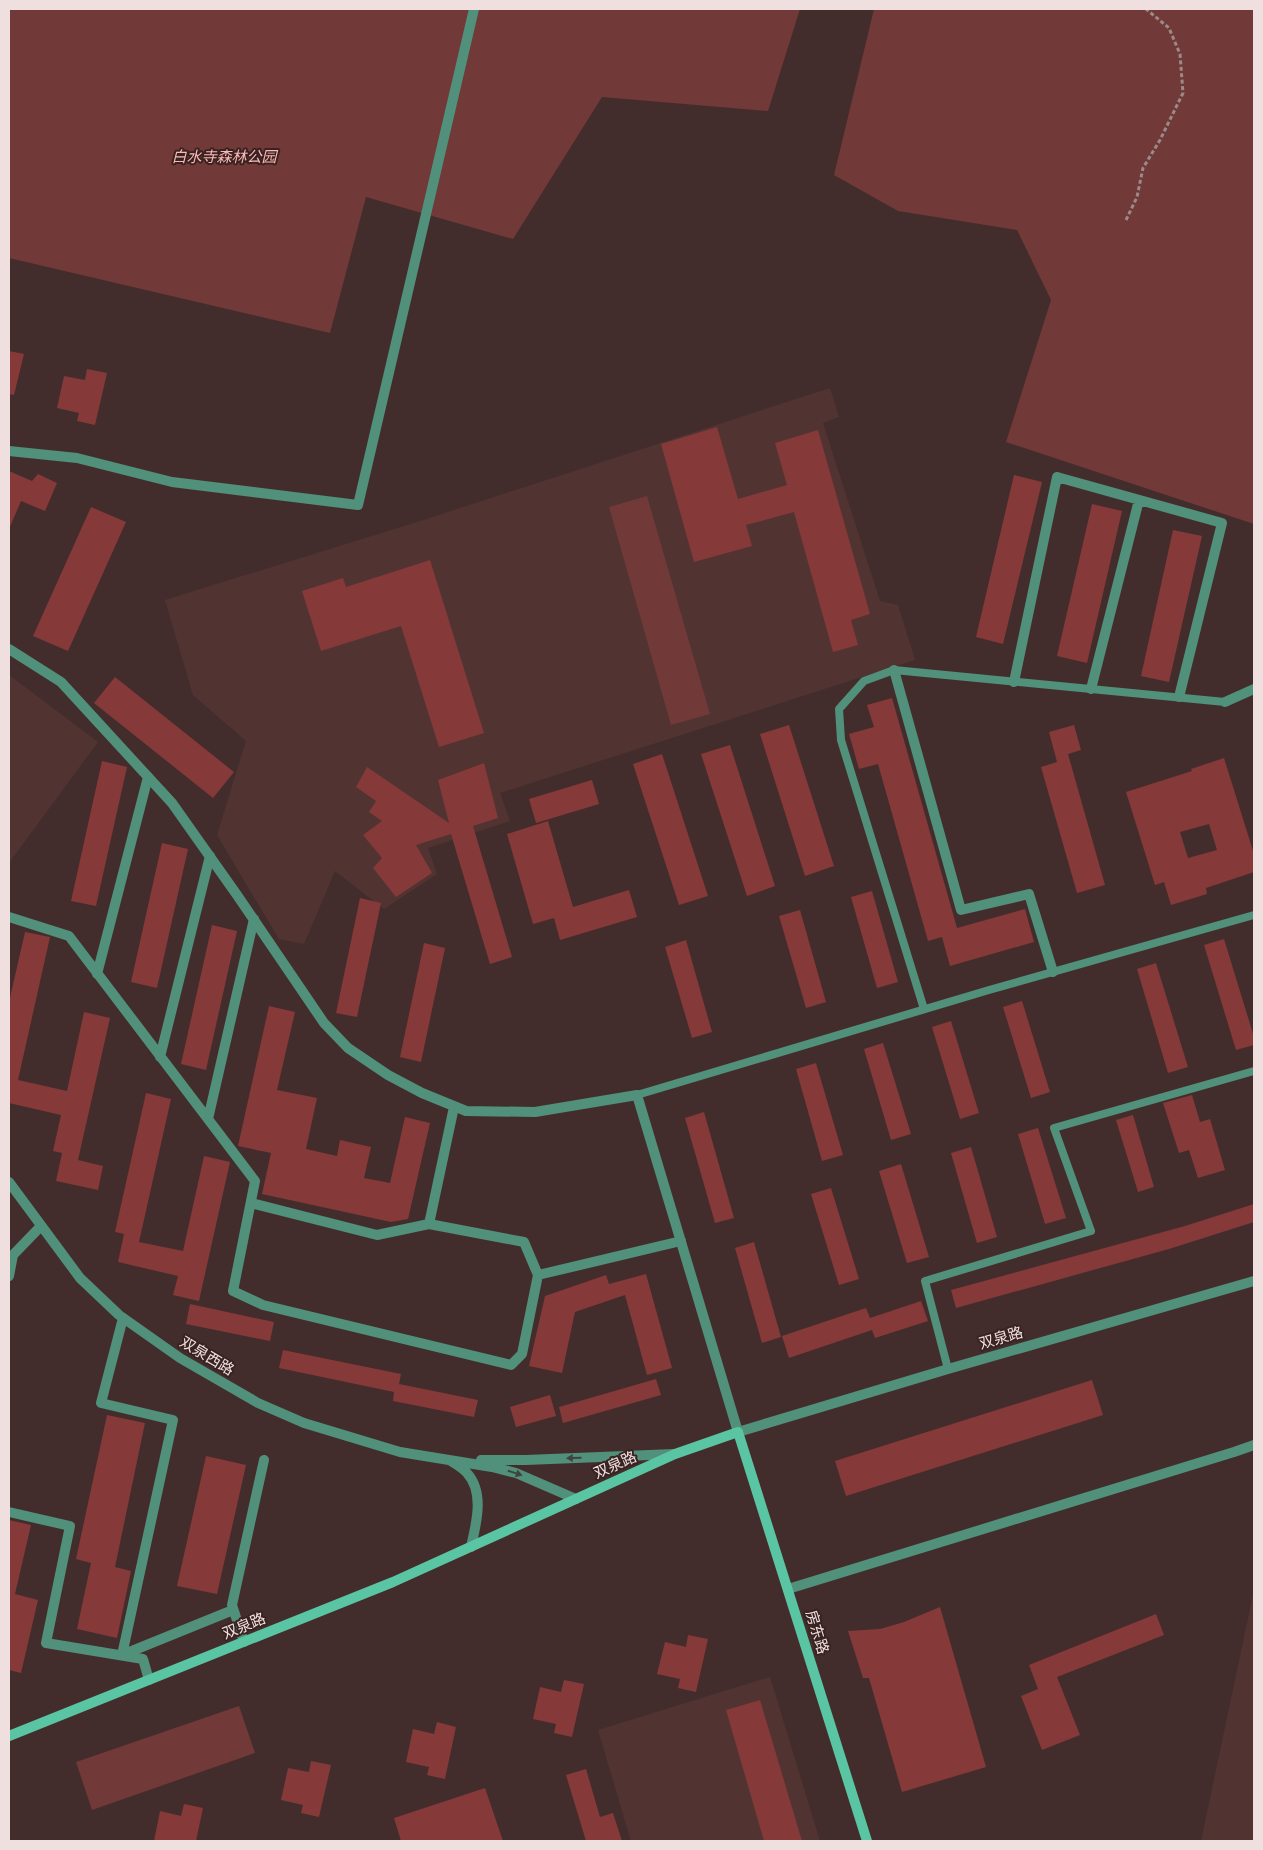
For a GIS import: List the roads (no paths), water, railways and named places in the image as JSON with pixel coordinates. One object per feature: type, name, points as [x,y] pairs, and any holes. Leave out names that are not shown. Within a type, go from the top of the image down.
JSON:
[{"type":"main road","name":"双泉路","points":[[9,1736],[393,1582],[675,1454],[738,1432]]},
{"type":"main road","name":"房东路","points":[[738,1432],[867,1841]]},
{"type":"street","points":[[9,451],[77,458],[172,482],[358,506],[474,9]]},
{"type":"street","points":[[1014,682],[1057,477],[1222,523],[1179,698]]},
{"type":"street","points":[[1091,689],[1139,500]]},
{"type":"street","points":[[9,649],[61,682],[172,803],[254,919],[324,1023],[348,1048],[388,1075],[422,1093],[466,1112],[535,1112],[637,1095],[738,1432]]},
{"type":"street","points":[[894,670],[961,910],[1029,894],[1053,972]]},
{"type":"street","points":[[1225,702],[1254,689]]},
{"type":"street","points":[[97,974],[148,777]]},
{"type":"street","points":[[160,1057],[210,856]]},
{"type":"street","points":[[9,917],[68,936],[255,1181],[250,1203],[233,1291],[263,1305],[512,1365],[522,1354],[538,1274],[524,1242],[429,1224],[377,1235],[250,1203]]},
{"type":"street","points":[[208,1119],[254,919]]},
{"type":"street","points":[[429,1224],[454,1107]]},
{"type":"street","name":"双泉西路","points":[[9,1182],[80,1278],[124,1318],[180,1358],[258,1403],[304,1423],[400,1452],[492,1467],[516,1473],[576,1499]]},
{"type":"street","points":[[9,1276],[13,1255],[41,1226]]},
{"type":"street","points":[[538,1274],[681,1241]]},
{"type":"street","name":"双泉路","points":[[738,1432],[1254,1281]]},
{"type":"street","points":[[122,1655],[173,1420],[100,1403],[124,1318]]},
{"type":"street","points":[[788,1589],[1254,1445]]},
{"type":"street","name":"双泉西路","points":[[450,1460],[526,1460],[675,1454]]},
{"type":"street","points":[[244,1642],[232,1605],[264,1460]]},
{"type":"street","points":[[450,1460],[468,1473],[476,1490],[478,1516],[471,1547]]},
{"type":"street","points":[[9,1512],[70,1526],[46,1643],[143,1659],[149,1680]]},
{"type":"street","points":[[122,1655],[233,1610]]},
{"type":"lane","points":[[924,1009],[841,740],[839,709],[864,681],[894,670],[1225,702]]},
{"type":"lane","points":[[637,1095],[924,1009],[1254,914]]},
{"type":"lane","points":[[948,1369],[925,1281],[1091,1231],[1054,1128],[1254,1071]]},
{"type":"park label","name":"白水寺森林公园","points":[[224,157]]}]
